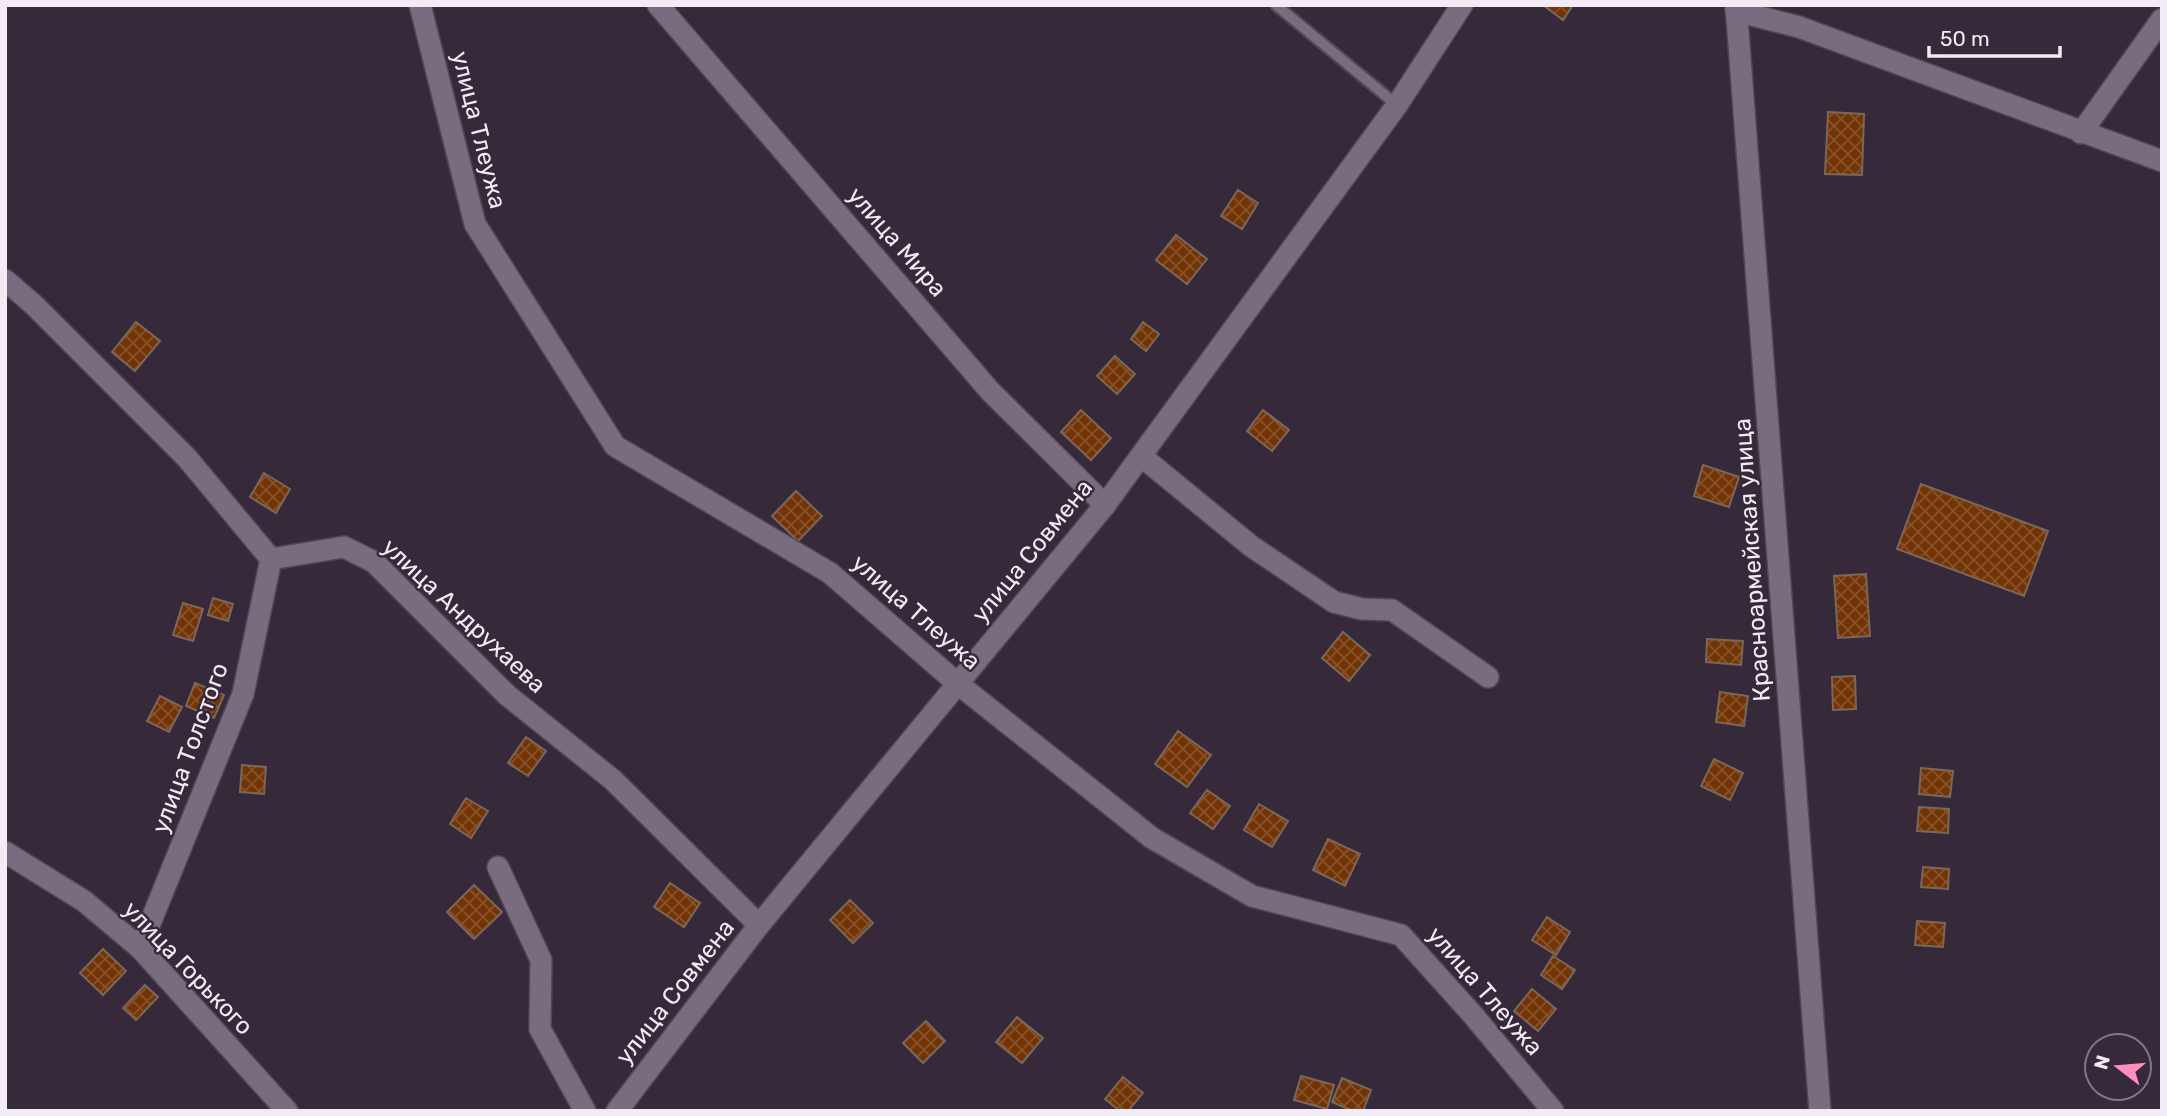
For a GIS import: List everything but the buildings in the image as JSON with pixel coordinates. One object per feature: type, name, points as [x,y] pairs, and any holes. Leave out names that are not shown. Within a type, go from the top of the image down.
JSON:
[{"type":"street","name":"улица Тлеужа","points":[[420,5],[475,224],[615,446],[830,573],[957,683],[1152,838],[1252,896],[1401,935],[1473,1014],[1553,1111]]},
{"type":"street","name":"улица Мира","points":[[658,5],[990,391],[1105,505]]},
{"type":"street","name":"улица Совмена","points":[[617,1111],[760,925],[1105,505],[1397,105],[1462,5]]},
{"type":"street","points":[[1736,8],[1799,27],[2162,161]]},
{"type":"street","name":"Красноармейская улица","points":[[1736,8],[1820,1111]]},
{"type":"street","points":[[2081,133],[2162,19]]},
{"type":"street","points":[[5,280],[34,305],[187,458],[271,559]]},
{"type":"street","points":[[1141,456],[1251,546],[1334,602],[1362,609],[1392,610],[1488,677]]},
{"type":"street","name":"улица Андрухаева","points":[[271,559],[344,547],[374,562],[507,695],[612,780],[760,925]]},
{"type":"street","name":"улица Толстого","points":[[140,948],[243,694],[271,559]]},
{"type":"street","name":"улица Горького","points":[[5,852],[84,901],[140,948],[286,1111]]},
{"type":"street","points":[[498,867],[541,960],[540,1029],[585,1111]]},
{"type":"lane","points":[[1276,5],[1397,105]]}]
